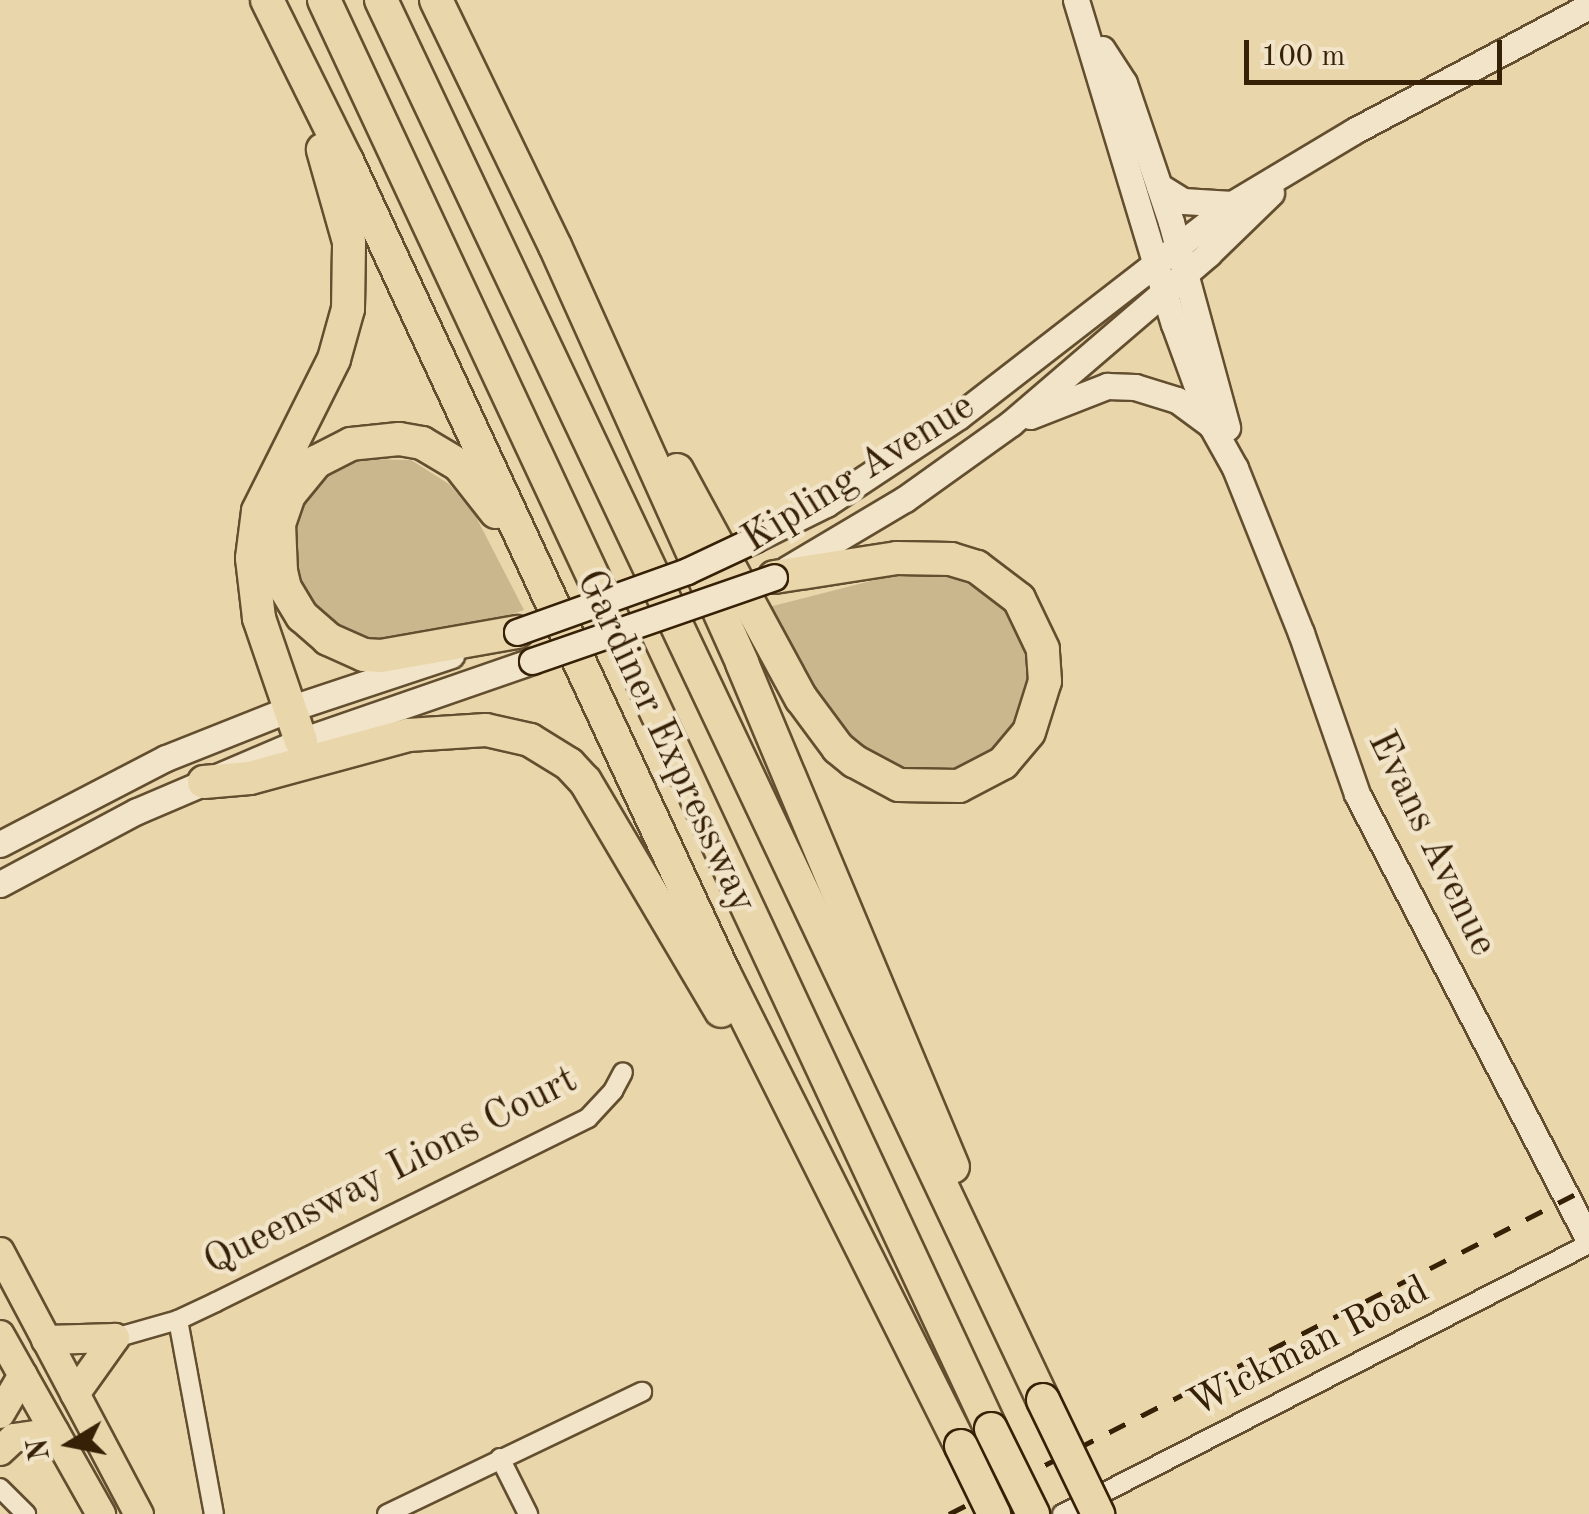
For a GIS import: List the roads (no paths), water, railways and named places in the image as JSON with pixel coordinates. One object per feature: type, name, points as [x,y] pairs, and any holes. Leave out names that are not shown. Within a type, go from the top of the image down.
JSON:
[{"type":"highway","name":"Gardiner Expressway","points":[[267,0],[826,1185],[994,1514]]},
{"type":"highway","name":"Gardiner Expressway","points":[[324,0],[1032,1514]]},
{"type":"highway","name":"Gardiner Expressway","points":[[381,0],[684,648],[1098,1514]]},
{"type":"highway","name":"Gardiner Expressway","points":[[436,0],[554,246],[757,698],[921,1085],[1043,1400]]},
{"type":"highway","points":[[287,42],[338,195],[352,270],[348,309],[334,360],[258,510],[254,542],[253,588],[302,740]]},
{"type":"highway","points":[[554,246],[801,698],[838,748],[899,785],[926,789],[959,786],[984,776],[1018,748],[1028,732],[1045,682],[1043,649],[1019,599],[977,566],[951,559],[897,558],[774,577]]},
{"type":"highway","points":[[525,647],[382,656],[348,650],[328,640],[302,616],[285,588],[278,546],[289,495],[316,462],[351,444],[399,439],[422,443],[450,458],[473,480],[540,573]]},
{"type":"highway","points":[[204,782],[250,778],[373,743],[458,730],[509,734],[548,748],[585,781],[826,1185]]},
{"type":"main road","name":"Kipling Avenue","points":[[0,884],[137,810],[525,647],[826,504],[959,416],[1232,204],[1439,83],[1589,6]]},
{"type":"main road","name":"Evans Avenue","points":[[1081,12],[1124,83],[1178,244],[1235,468],[1357,794],[1589,1242]]},
{"type":"main road","name":"Evans Avenue","points":[[1081,12],[1163,292],[1211,425],[1235,468]]},
{"type":"main road","name":"Kipling Avenue","points":[[0,844],[166,758],[290,709],[774,577],[905,498],[1011,423],[1186,272],[1297,168]]},
{"type":"main road","points":[[1159,186],[1183,202],[1232,204]]},
{"type":"main road","points":[[1011,423],[1107,386],[1135,387],[1177,400],[1211,425]]},
{"type":"main road","points":[[0,1252],[138,1514]]},
{"type":"main road","points":[[0,1335],[101,1514]]},
{"type":"main road","points":[[46,1340],[115,1338]]},
{"type":"main road","points":[[76,1394],[115,1338]]},
{"type":"main road","points":[[0,1414],[23,1375]]},
{"type":"main road","points":[[0,1450],[14,1438],[55,1432]]},
{"type":"street","name":"Queensway Lions Court","points":[[115,1338],[178,1320],[588,1118],[614,1091],[623,1072]]},
{"type":"street","name":"Wickman Road","points":[[1062,1514],[1589,1242]]},
{"type":"street","points":[[178,1320],[214,1514]]},
{"type":"street","points":[[387,1514],[642,1392]]},
{"type":"street","points":[[500,1458],[528,1514]]},
{"type":"street","points":[[0,1488],[26,1514]]},
{"type":"railway","points":[[949,1514],[1589,1187]]}]
